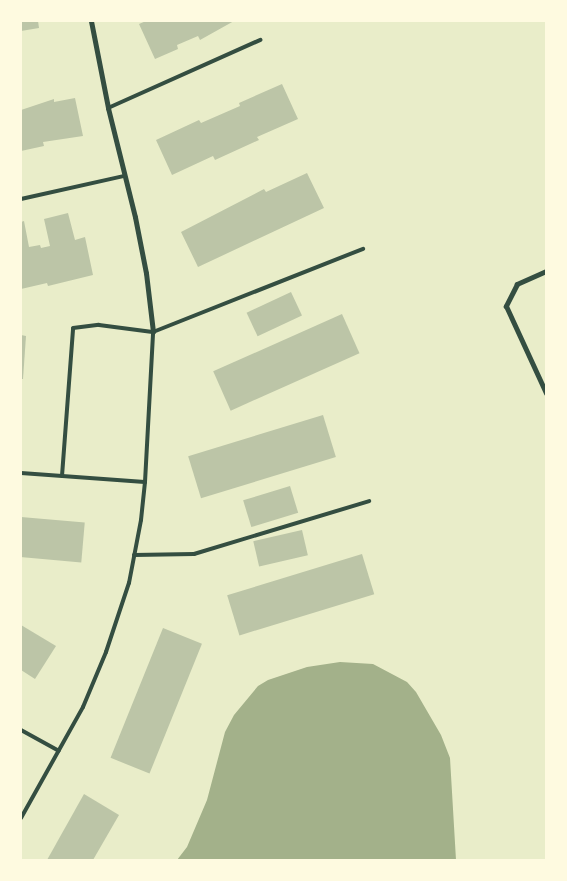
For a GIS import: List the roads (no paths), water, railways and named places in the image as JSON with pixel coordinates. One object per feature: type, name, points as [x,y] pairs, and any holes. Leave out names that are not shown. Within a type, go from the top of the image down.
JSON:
[{"type":"street","points":[[91,21],[108,108],[135,218],[144,264],[153,332]]},
{"type":"street","points":[[546,271],[517,284],[506,306],[546,393]]},
{"type":"lane","points":[[108,108],[260,40]]},
{"type":"lane","points":[[21,199],[124,176]]},
{"type":"lane","points":[[62,476],[72,328],[99,325],[153,332],[363,249]]},
{"type":"lane","points":[[21,818],[83,707],[106,652],[129,582],[145,482],[153,332]]},
{"type":"lane","points":[[21,474],[145,482]]},
{"type":"lane","points":[[134,555],[194,554],[369,501]]},
{"type":"lane","points":[[21,730],[59,751]]}]
